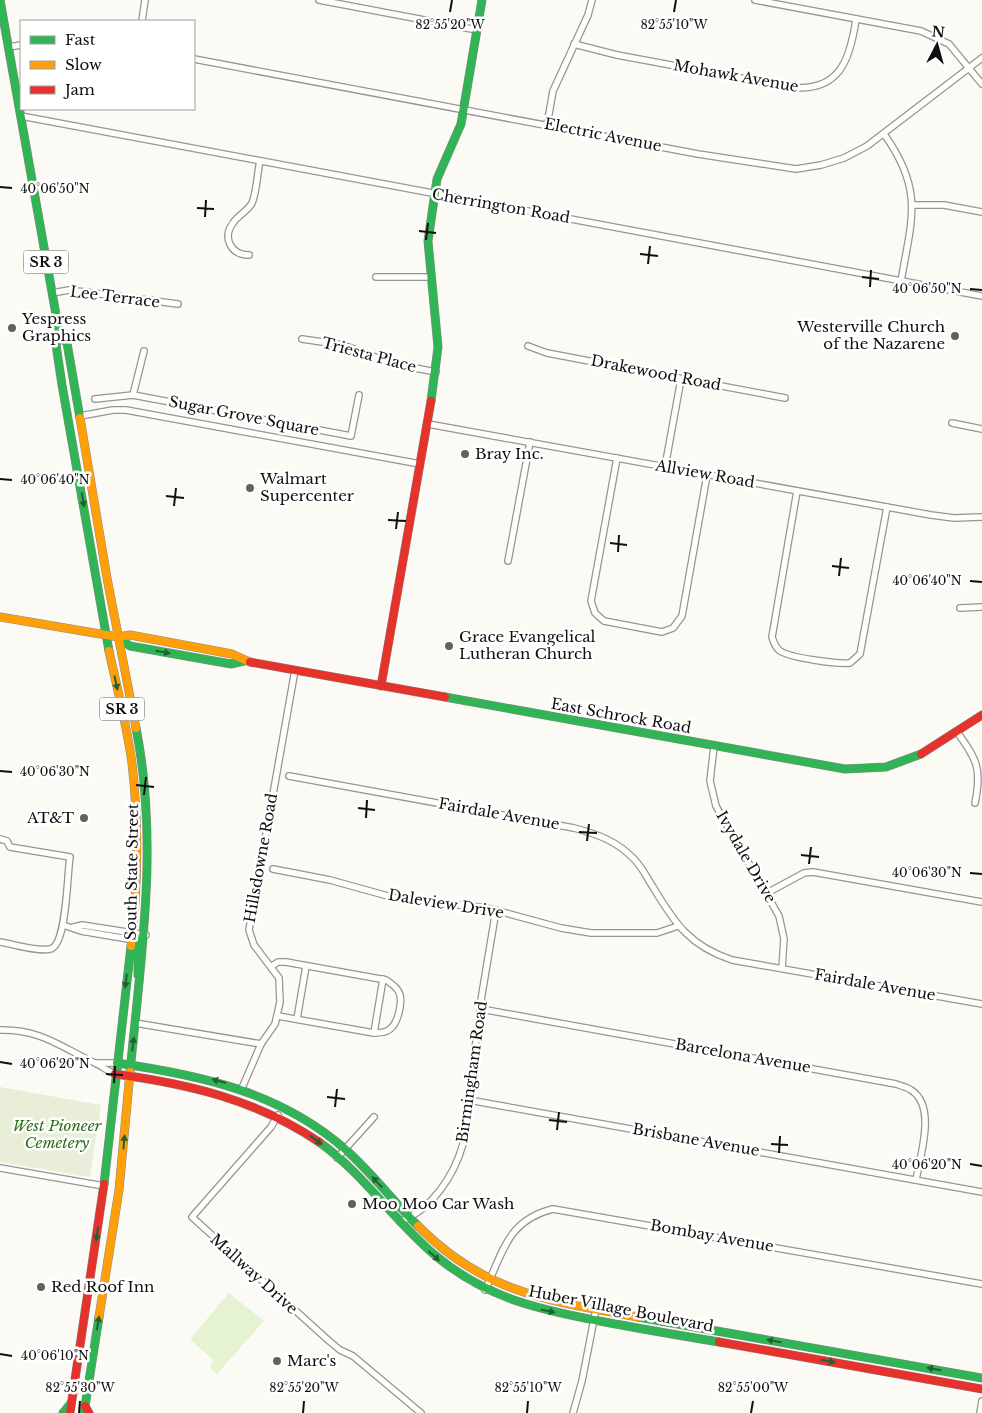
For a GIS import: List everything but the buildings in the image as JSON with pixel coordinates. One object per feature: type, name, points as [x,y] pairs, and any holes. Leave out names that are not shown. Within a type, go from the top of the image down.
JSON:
[{"type":"main road","name":"South State Street","points":[[0,0],[60,336],[67,343],[118,637],[138,732],[145,784],[147,908],[139,938],[116,1063],[104,1186],[70,1413]]},
{"type":"main road","points":[[381,686],[436,372],[438,347],[428,241],[434,194],[437,179],[461,124],[482,0]]},
{"type":"main road","points":[[60,336],[56,345],[62,347],[66,363],[72,374]]},
{"type":"main road","name":"South State Street","points":[[56,345],[106,635],[124,720],[134,784],[139,938],[140,988],[130,1065],[119,1190],[86,1411]]},
{"type":"main road","points":[[59,363],[68,377],[73,411],[80,416]]},
{"type":"main road","points":[[68,418],[75,424],[85,477],[93,491]]},
{"type":"main road","points":[[91,546],[96,553],[111,630],[118,637]]},
{"type":"main road","name":"East Schrock Road","points":[[0,617],[118,637],[132,646],[231,664],[244,661],[845,769],[872,770],[913,760],[982,715]]},
{"type":"main road","points":[[124,720],[132,737],[137,775],[145,784]]},
{"type":"main road","points":[[134,784],[138,790],[142,869],[148,885]]},
{"type":"main road","points":[[137,872],[141,889],[140,902],[147,908]]},
{"type":"main road","name":"Huber Village Boulevard","points":[[116,1063],[212,1079],[242,1088],[276,1102],[296,1113],[345,1150],[445,1252],[490,1281],[528,1295],[596,1309],[982,1378]]},
{"type":"main road","name":"Huber Village Boulevard","points":[[115,1074],[209,1090],[251,1103],[278,1115],[309,1135],[337,1158],[444,1265],[485,1290],[525,1306],[982,1389]]},
{"type":"main road","points":[[63,1413],[71,1403]]},
{"type":"street","points":[[142,20],[145,0]]},
{"type":"street","points":[[319,0],[477,30]]},
{"type":"street","points":[[547,125],[553,91],[588,15],[592,0]]},
{"type":"street","points":[[755,0],[921,31],[949,44],[982,84]]},
{"type":"street","name":"Mohawk Avenue","points":[[574,44],[617,55],[789,87],[809,88],[827,82],[846,64],[856,19]]},
{"type":"street","points":[[9,47],[20,45]]},
{"type":"street","name":"Electric Avenue","points":[[195,59],[708,155],[796,169],[821,166],[844,158],[884,134],[982,58]]},
{"type":"street","name":"Cherrington Road","points":[[21,116],[982,296]]},
{"type":"street","points":[[884,134],[905,167],[912,192],[911,225],[900,281]]},
{"type":"street","points":[[248,255],[240,255],[233,251],[229,245],[229,237],[233,223],[253,201],[260,161]]},
{"type":"street","points":[[912,205],[944,205],[982,212]]},
{"type":"street","points":[[376,277],[430,277]]},
{"type":"street","name":"Lee Terrace","points":[[52,293],[69,290],[178,304]]},
{"type":"street","name":"Triesta Place","points":[[302,339],[343,345],[394,364],[436,372]]},
{"type":"street","name":"Drakewood Road","points":[[528,346],[547,353],[785,398]]},
{"type":"street","points":[[133,395],[144,351]]},
{"type":"street","points":[[665,467],[681,379]]},
{"type":"street","name":"Sugar Grove Square","points":[[95,399],[133,395],[351,436],[359,395]]},
{"type":"street","points":[[80,416],[113,410],[126,410],[420,464]]},
{"type":"street","points":[[952,423],[982,429]]},
{"type":"street","name":"Allview Road","points":[[428,424],[887,508],[954,518],[982,517]]},
{"type":"street","points":[[508,560],[530,442]]},
{"type":"street","points":[[617,458],[591,600],[595,613],[604,621],[662,632],[673,628],[682,616],[707,475]]},
{"type":"street","points":[[797,491],[772,637],[779,650],[786,654],[850,664],[860,654],[887,508]]},
{"type":"street","points":[[960,608],[982,607]]},
{"type":"street","name":"Hillsdowne Road","points":[[242,1088],[262,1044],[278,1016],[280,985],[272,966],[254,945],[250,936],[249,925],[295,670]]},
{"type":"street","points":[[957,732],[974,756],[979,775],[975,803]]},
{"type":"street","name":"Ivydale Drive","points":[[714,746],[710,781],[716,806],[767,892],[779,916],[784,939],[782,968]]},
{"type":"street","name":"Fairdale Avenue","points":[[289,776],[574,828],[597,834],[619,845],[636,861],[678,926],[690,939],[717,955],[982,1004]]},
{"type":"street","points":[[0,942],[50,949],[60,940],[70,857],[10,847],[2,839]]},
{"type":"street","name":"Daleview Drive","points":[[273,868],[330,880],[395,898],[496,910],[562,928],[591,933],[657,933],[678,926]]},
{"type":"street","points":[[767,892],[804,873],[813,872],[982,902]]},
{"type":"street","name":"Birmingham Road","points":[[406,1229],[411,1218],[448,1180],[458,1162],[463,1144],[480,1009],[496,910]]},
{"type":"street","points":[[63,925],[74,927],[82,925],[139,938]]},
{"type":"street","points":[[272,966],[278,962],[383,980],[395,986],[400,995],[399,1012],[390,1030],[374,1033],[278,1016]]},
{"type":"street","points":[[297,1019],[306,966]]},
{"type":"street","points":[[374,1033],[383,980]]},
{"type":"street","name":"Barcelona Avenue","points":[[480,1009],[896,1084],[912,1090],[920,1098],[925,1108],[925,1128],[916,1180]]},
{"type":"street","points":[[135,1023],[262,1044]]},
{"type":"street","points":[[0,1030],[14,1029],[43,1036],[80,1057],[96,1063],[116,1063]]},
{"type":"street","points":[[96,1063],[104,1070],[115,1074]]},
{"type":"street","name":"Brisbane Avenue","points":[[469,1100],[982,1192]]},
{"type":"street","name":"Mallway Drive","points":[[278,1115],[271,1127],[192,1217],[328,1340],[340,1350],[353,1356],[421,1413]]},
{"type":"street","points":[[337,1158],[374,1118]]},
{"type":"street","points":[[0,1168],[104,1186]]},
{"type":"street","name":"Bombay Avenue","points":[[485,1290],[506,1243],[518,1226],[540,1212],[553,1209],[982,1284]]},
{"type":"street","name":"Birmingham Road","points":[[400,1222],[411,1218]]},
{"type":"street","points":[[573,1413],[582,1381],[596,1309]]},
{"type":"street","points":[[980,1413],[982,1401]]},
{"type":"green space","name":"West Pioneer Cemetery","points":[[0,1087],[101,1105],[90,1177],[0,1162]]},
{"type":"green space","points":[[229,1293],[264,1321],[217,1374],[210,1368],[213,1360],[190,1339]]},
{"type":"traffic: fast","points":[[0,0],[58,326],[60,336],[67,343],[80,418]]},
{"type":"traffic: fast","points":[[431,401],[438,347],[428,241],[437,179],[461,124],[482,0]]},
{"type":"traffic: fast","points":[[60,336],[56,345],[62,385],[109,651]]},
{"type":"traffic: fast","points":[[118,637],[130,646],[231,664],[244,661]]},
{"type":"traffic: fast","points":[[445,697],[845,769],[886,767],[921,754]]},
{"type":"traffic: fast","points":[[130,1072],[143,943],[147,857],[143,771],[136,728]]},
{"type":"traffic: fast","points":[[132,933],[138,940],[138,975]]},
{"type":"traffic: fast","points":[[104,1184],[131,946]]},
{"type":"traffic: fast","points":[[117,1063],[208,1080],[238,1089],[294,1113],[320,1129],[345,1149],[418,1226]]},
{"type":"traffic: fast","points":[[319,1142],[350,1168],[406,1228],[436,1256],[476,1283],[518,1302],[563,1314],[719,1342]]},
{"type":"traffic: fast","points":[[84,1413],[99,1317]]},
{"type":"traffic: fast","points":[[638,1317],[982,1378]]},
{"type":"traffic: fast","points":[[63,1413],[71,1403]]},
{"type":"traffic: slow","points":[[80,418],[107,578],[136,728]]},
{"type":"traffic: slow","points":[[0,617],[118,637],[130,635],[232,654],[250,662]]},
{"type":"traffic: slow","points":[[109,651],[132,763],[136,809],[137,855],[131,946]]},
{"type":"traffic: slow","points":[[99,1317],[119,1190],[130,1072]]},
{"type":"traffic: slow","points":[[418,1226],[443,1248],[468,1266],[493,1280],[519,1291],[547,1299],[638,1317]]},
{"type":"traffic: jam","points":[[381,686],[431,401]]},
{"type":"traffic: jam","points":[[250,662],[445,697]]},
{"type":"traffic: jam","points":[[921,754],[982,715]]},
{"type":"traffic: jam","points":[[115,1074],[169,1083],[222,1096],[271,1115],[319,1142]]},
{"type":"traffic: jam","points":[[70,1413],[104,1184]]},
{"type":"traffic: jam","points":[[719,1342],[982,1389]]},
{"type":"traffic: jam","points":[[85,1406],[89,1413]]},
{"type":"place","name":"Yespress Graphics","points":[[12,328]]},
{"type":"place","name":"Westerville Church of the Nazarene","points":[[955,336]]},
{"type":"place","name":"Bray Inc.","points":[[465,454]]},
{"type":"place","name":"Walmart Supercenter","points":[[250,488]]},
{"type":"place","name":"Grace Evangelical Lutheran Church","points":[[449,646]]},
{"type":"place","name":"AT&T","points":[[84,818]]},
{"type":"place","name":"Moo Moo Car Wash","points":[[352,1204]]},
{"type":"place","name":"Red Roof Inn","points":[[41,1287]]},
{"type":"place","name":"Marc's","points":[[277,1361]]}]
